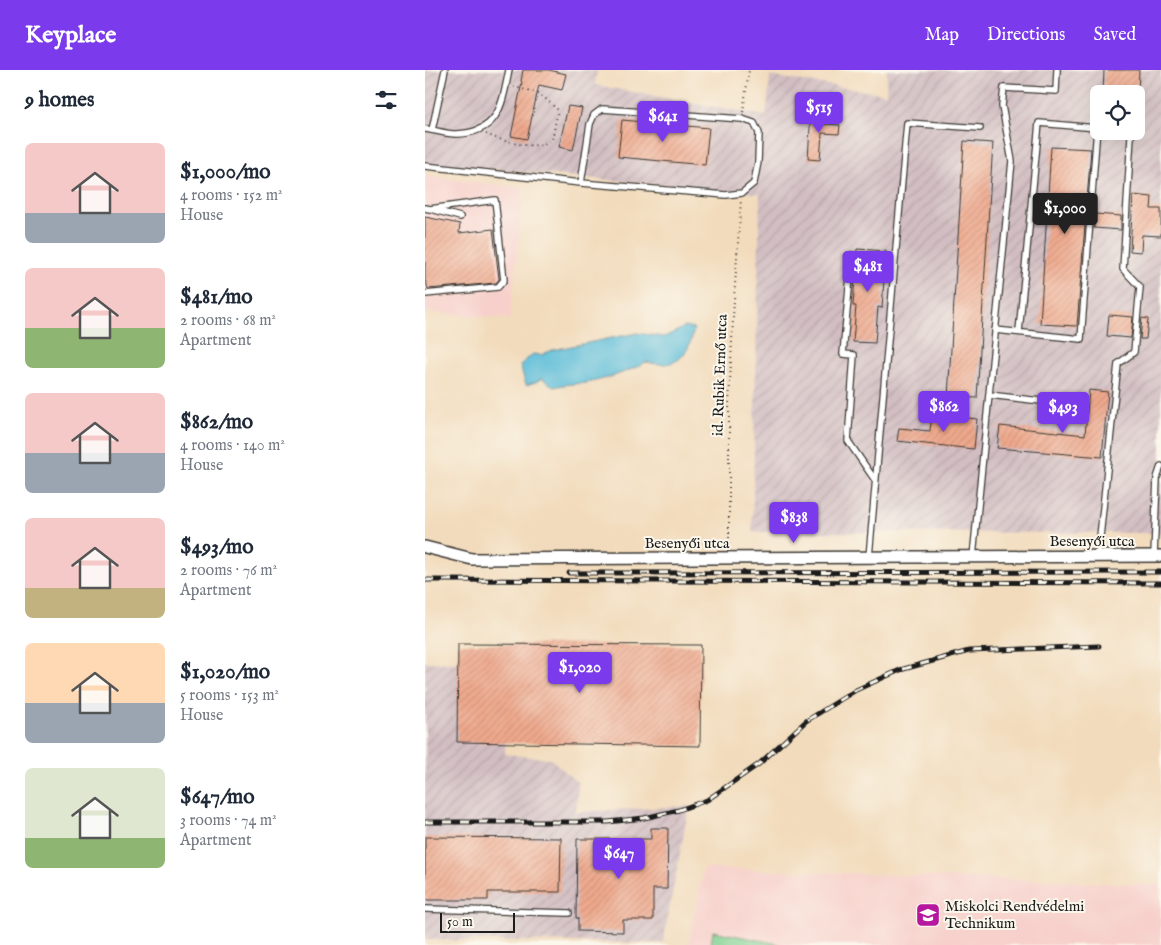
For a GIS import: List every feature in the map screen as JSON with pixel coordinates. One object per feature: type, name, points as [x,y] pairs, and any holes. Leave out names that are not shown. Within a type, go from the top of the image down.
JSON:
[{"type":"street","name":"Besenyői utca","points":[[425,547],[472,559],[1158,556]]},
{"type":"lane","points":[[445,70],[428,129],[455,134],[477,131],[496,117],[503,101],[509,70]]},
{"type":"lane","points":[[973,557],[1012,161],[1002,106],[1004,88],[1057,92],[1057,70]]},
{"type":"lane","points":[[425,166],[581,183],[726,195],[742,193],[754,182],[758,162],[759,133],[753,123],[742,119],[602,109],[594,115],[590,124],[581,183]]},
{"type":"lane","points":[[869,557],[907,123],[980,128]]},
{"type":"lane","points":[[995,330],[1081,340],[1097,128],[1039,123],[1019,332]]},
{"type":"lane","points":[[1098,556],[1118,364],[1133,352],[1140,287],[1123,268],[1131,140]]},
{"type":"lane","points":[[425,294],[498,287],[504,280],[495,200],[427,208]]},
{"type":"lane","points":[[427,208],[460,217]]},
{"type":"lane","points":[[852,255],[843,354],[854,355],[848,441],[875,480]]},
{"type":"lane","points":[[989,395],[1067,404]]},
{"type":"lane","points":[[1158,556],[1157,478],[1161,466]]},
{"type":"lane","points":[[425,909],[569,913]]},
{"type":"path","points":[[742,119],[749,70]]},
{"type":"path","points":[[477,131],[507,143],[533,144],[548,143],[552,140],[558,110],[539,93],[506,85]]},
{"type":"path","name":"id. Rubik Ernő utca","points":[[729,558],[729,404],[733,299],[742,193]]},
{"type":"shaded area","points":[[425,70],[597,70],[595,85],[766,116],[770,76],[886,94],[887,70],[1161,70],[1161,533],[752,532],[760,194],[425,163]]},
{"type":"shaded area","points":[[425,176],[524,188],[510,319],[425,312]]},
{"type":"shaded area","points":[[425,662],[508,664],[505,754],[551,759],[578,783],[576,812],[689,806],[663,943],[425,940]]},
{"type":"shaded area","name":"Miskolci Rendvédelmi Technikum","points":[[704,868],[1161,885],[1161,945],[688,945]]},
{"type":"green space","points":[[713,931],[779,944],[779,945],[711,945]]},
{"type":"water","points":[[685,327],[694,329],[688,347],[679,359],[665,364],[646,362],[625,372],[593,382],[554,387],[542,378],[526,385],[520,365],[533,354],[541,355],[552,350],[637,333],[664,337]]},
{"type":"building","points":[[523,70],[549,70],[566,74],[562,90],[539,85],[527,139],[511,136]]},
{"type":"building","points":[[1104,70],[1139,70],[1138,85],[1103,85]]},
{"type":"building","points":[[568,106],[582,108],[573,150],[559,147]]},
{"type":"building","points":[[811,112],[825,113],[825,124],[840,125],[839,134],[822,133],[820,160],[808,159]]},
{"type":"building","points":[[622,120],[709,128],[705,165],[618,157]]},
{"type":"building","points":[[964,141],[993,143],[977,398],[948,397]]},
{"type":"building","points":[[1051,147],[1091,149],[1077,326],[1040,324]]},
{"type":"building","points":[[1133,195],[1152,197],[1151,209],[1161,209],[1161,236],[1142,235],[1141,252],[1130,251]]},
{"type":"building","points":[[1095,214],[1121,216],[1121,230],[1094,228]]},
{"type":"building","points":[[425,217],[460,224],[459,233],[493,229],[499,279],[496,283],[428,289],[425,281]]},
{"type":"building","points":[[857,249],[886,251],[882,308],[878,307],[875,343],[853,342],[856,306],[853,306]]},
{"type":"building","points":[[1109,315],[1133,317],[1131,338],[1107,336]]},
{"type":"building","points":[[1142,318],[1148,319],[1146,339],[1140,339]]},
{"type":"building","points":[[1089,390],[1108,392],[1102,457],[997,448],[1000,426],[1085,435]]},
{"type":"building","points":[[932,414],[977,419],[974,449],[897,441],[899,428],[930,431]]},
{"type":"building","points":[[458,644],[701,645],[700,746],[457,742]]},
{"type":"building","points":[[651,828],[668,828],[667,889],[653,889],[653,920],[623,920],[623,932],[578,931],[578,918],[576,918],[577,839],[651,839]]},
{"type":"building","points":[[425,837],[561,838],[560,892],[488,892],[488,900],[425,900]]},
{"type":"railway","points":[[569,573],[1161,572]]},
{"type":"railway","points":[[425,580],[1161,583]]},
{"type":"railway","points":[[425,822],[608,822],[644,818],[679,810],[707,800],[759,764],[806,721],[856,690],[900,670],[969,651],[1099,646]]},
{"type":"place","name":"Miskolci Rendvédelmi Technikum","points":[[928,915]]}]
